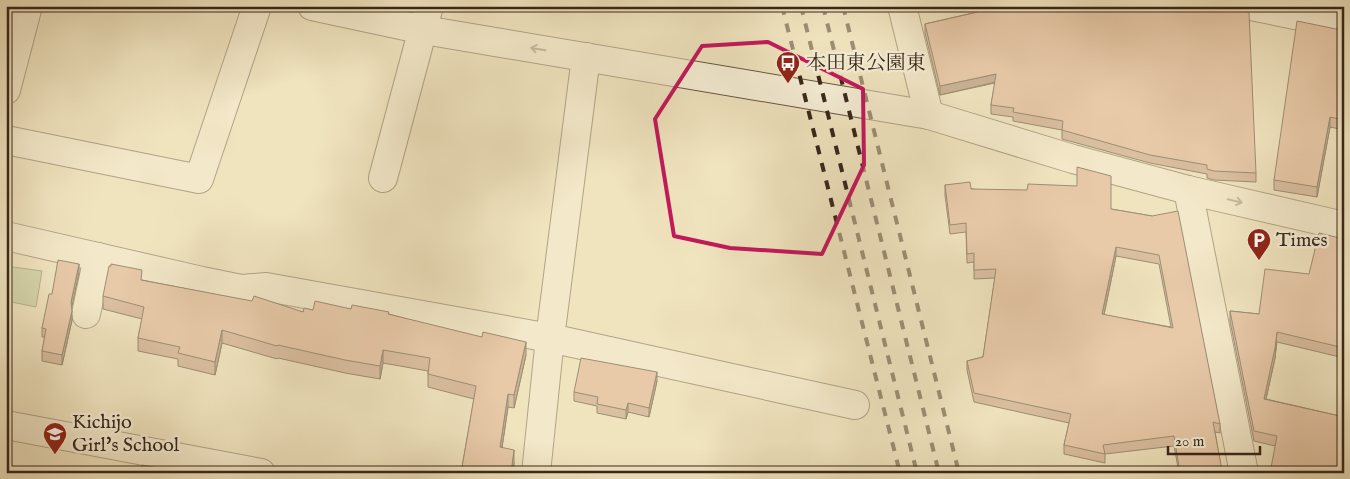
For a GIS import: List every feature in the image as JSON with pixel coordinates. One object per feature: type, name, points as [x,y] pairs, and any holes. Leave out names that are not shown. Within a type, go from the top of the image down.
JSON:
[{"type":"street","points":[[6,90],[28,6]]},
{"type":"street","points":[[6,140],[198,179],[257,6]]},
{"type":"street","points":[[312,6],[426,18],[586,57],[929,115],[1073,159],[1188,190],[1344,226]]},
{"type":"street","points":[[902,6],[929,115]]},
{"type":"street","points":[[1251,6],[1344,25]]},
{"type":"street","points":[[383,178],[426,18]]},
{"type":"street","points":[[536,473],[550,338],[586,57]]},
{"type":"street","points":[[1188,190],[1244,473]]},
{"type":"street","points":[[6,236],[241,289],[266,287],[550,338],[856,405]]},
{"type":"street","points":[[86,314],[98,257]]},
{"type":"street","points":[[6,425],[261,473]]},
{"type":"highlighted area","points":[[768,42],[863,89],[864,165],[822,254],[730,248],[674,236],[655,119],[702,46]]},
{"type":"green space","points":[[6,266],[42,271],[36,307],[6,301]]},
{"type":"building","points":[[977,6],[1239,6],[1249,13],[1256,173],[1214,171],[1207,169],[1207,165],[1150,155],[1062,130],[1063,121],[1013,112],[1014,108],[991,105],[996,74],[940,86],[925,24],[978,12]]},
{"type":"building","points":[[1297,21],[1344,30],[1344,120],[1330,117],[1317,187],[1274,180]]},
{"type":"building","points":[[1077,167],[1111,176],[1111,209],[1152,216],[1178,211],[1220,424],[1213,422],[1222,470],[1211,473],[1180,473],[1174,436],[1103,445],[1105,454],[1064,445],[1071,414],[974,393],[967,361],[983,357],[996,269],[974,270],[974,253],[967,254],[966,223],[950,225],[945,185],[970,182],[971,189],[1027,190],[1028,184],[1077,186]],"holes":[[[1116,247],[1159,255],[1173,328],[1102,314]]]},
{"type":"building","points":[[1319,233],[1344,239],[1344,348],[1277,332],[1264,399],[1344,417],[1344,473],[1270,473],[1277,436],[1254,431],[1230,311],[1259,314],[1265,269],[1309,274]]},
{"type":"building","points":[[58,260],[79,264],[71,302],[72,311],[62,355],[42,351],[46,329],[42,328],[49,294],[52,294]]},
{"type":"building","points":[[111,264],[142,270],[141,280],[252,301],[254,296],[303,312],[304,308],[313,310],[315,301],[351,309],[352,305],[389,312],[388,314],[482,337],[483,332],[526,342],[514,395],[508,394],[500,447],[514,450],[511,473],[461,473],[476,386],[428,374],[430,358],[383,350],[380,366],[277,346],[222,330],[215,362],[178,353],[180,347],[138,338],[144,307],[103,296]]},
{"type":"building","points":[[581,358],[657,372],[649,408],[628,403],[626,410],[597,404],[598,397],[574,392]]},
{"type":"building","points":[[142,465],[188,473],[141,473]]},
{"type":"building","points":[[1033,468],[1034,473],[1011,473]]},
{"type":"railway","points":[[782,6],[900,473]]},
{"type":"railway","points":[[801,6],[917,473]]},
{"type":"railway","points":[[823,6],[939,473]]},
{"type":"railway","points":[[843,6],[959,473]]},
{"type":"place","name":"本田東公園東","points":[[788,84]]},
{"type":"place","name":"Times","points":[[1259,261]]},
{"type":"place","name":"Kichijo Girl's School","points":[[55,455]]}]
